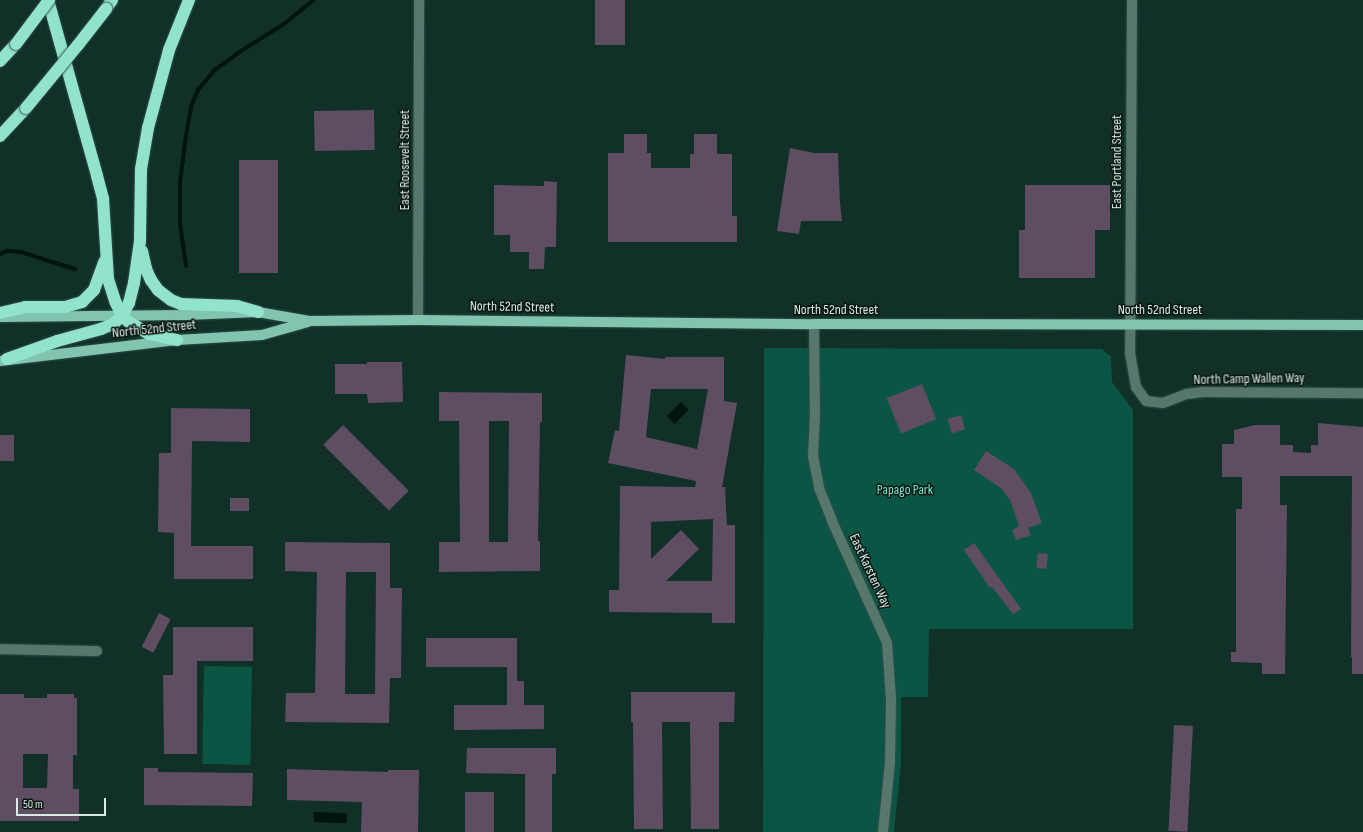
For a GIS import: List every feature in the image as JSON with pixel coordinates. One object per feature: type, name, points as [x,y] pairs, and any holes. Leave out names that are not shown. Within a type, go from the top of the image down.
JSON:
[{"type":"highway","points":[[0,61],[16,44],[49,0]]},
{"type":"highway","points":[[49,0],[93,155],[103,199],[108,279],[116,304],[122,316],[128,322],[149,334],[177,340]]},
{"type":"highway","points":[[4,360],[57,341],[101,329],[113,324],[122,316],[128,304],[134,283],[140,242],[141,169],[148,128],[169,50],[189,0]]},
{"type":"highway","points":[[0,136],[26,108],[109,4]]},
{"type":"highway","points":[[140,242],[146,269],[151,280],[158,290],[171,300],[181,304],[237,306],[258,312]]},
{"type":"highway","points":[[0,313],[25,307],[65,306],[82,302],[94,290],[98,282],[107,249]]},
{"type":"main road","name":"North 52nd Street","points":[[0,317],[122,316],[258,312],[310,321],[418,320],[814,324],[1363,325]]},
{"type":"main road","name":"North 52nd Street","points":[[4,360],[64,355],[177,340],[262,335],[310,321]]},
{"type":"street","name":"East Roosevelt Street","points":[[418,320],[419,0]]},
{"type":"street","name":"East Portland Street","points":[[1131,324],[1132,0]]},
{"type":"street","name":"East Karsten Way","points":[[814,324],[815,415],[813,456],[819,488],[832,521],[887,643],[890,700],[890,762],[883,832]]},
{"type":"street","name":"North Camp Wallen Way","points":[[1131,324],[1130,353],[1136,387],[1146,401],[1163,403],[1187,394],[1203,392],[1363,393]]},
{"type":"street","points":[[0,649],[97,651]]},
{"type":"green space","name":"Papago Park","points":[[764,348],[1102,349],[1111,357],[1112,382],[1133,410],[1133,629],[929,629],[928,697],[901,697],[901,764],[894,832],[763,832]]},
{"type":"green space","points":[[204,666],[252,667],[250,765],[202,764]]},
{"type":"shaded area","points":[[681,402],[689,410],[675,424],[667,416]]},
{"type":"shaded area","points":[[314,812],[347,813],[347,823],[314,822]]},
{"type":"building","points":[[595,0],[625,0],[625,45],[595,45]]},
{"type":"building","points":[[374,110],[375,150],[315,151],[314,111]]},
{"type":"building","points":[[624,134],[647,134],[647,153],[651,153],[651,168],[690,168],[690,154],[694,154],[694,134],[717,134],[717,154],[732,154],[732,216],[737,216],[737,242],[608,242],[608,153],[624,153]]},
{"type":"building","points":[[790,148],[814,153],[838,153],[842,221],[801,221],[799,234],[777,231]]},
{"type":"building","points":[[239,160],[278,160],[278,273],[239,273]]},
{"type":"building","points":[[544,181],[557,182],[556,247],[545,247],[544,269],[529,269],[529,252],[510,252],[510,235],[494,235],[494,185],[544,186]]},
{"type":"building","points":[[1025,185],[1110,185],[1110,230],[1095,230],[1095,278],[1019,278],[1019,230],[1025,230]]},
{"type":"building","points":[[626,355],[665,359],[665,357],[724,357],[724,401],[737,403],[722,487],[725,487],[727,525],[735,525],[735,623],[712,623],[712,613],[609,612],[609,590],[619,590],[620,486],[695,487],[696,481],[608,463],[615,430],[619,431]],"holes":[[[651,389],[708,389],[697,449],[646,437]],[[713,519],[712,581],[666,581],[699,549],[681,530],[651,559],[651,522]]]},
{"type":"building","points":[[367,362],[402,362],[403,402],[368,403],[367,394],[335,394],[335,364],[367,364]]},
{"type":"building","points":[[922,384],[936,419],[901,433],[887,398]]},
{"type":"building","points":[[439,392],[542,393],[542,422],[540,422],[538,541],[540,541],[540,571],[439,572],[439,542],[460,542],[459,421],[439,421]],"holes":[[[489,421],[509,421],[508,542],[489,542]]]},
{"type":"building","points":[[171,408],[250,409],[250,442],[192,441],[191,546],[253,546],[253,579],[174,579],[174,533],[158,532],[159,453],[171,453]]},
{"type":"building","points":[[961,415],[965,429],[952,433],[948,419]]},
{"type":"building","points":[[1318,423],[1363,427],[1363,674],[1352,674],[1351,657],[1352,476],[1280,476],[1280,505],[1287,505],[1285,674],[1262,674],[1262,663],[1231,662],[1231,652],[1236,652],[1236,509],[1242,509],[1242,477],[1222,477],[1222,444],[1234,444],[1234,430],[1255,425],[1280,425],[1280,445],[1293,445],[1293,452],[1311,453],[1311,445],[1318,445]]},
{"type":"building","points":[[343,425],[409,491],[389,511],[323,445]]},
{"type":"building","points":[[0,435],[14,435],[14,461],[0,461]]},
{"type":"building","points":[[986,451],[1014,469],[1031,493],[1042,523],[1028,528],[1031,535],[1016,540],[1012,530],[1019,526],[1010,500],[1001,488],[974,470]]},
{"type":"building","points":[[230,498],[249,498],[249,511],[230,511]]},
{"type":"building","points":[[285,542],[390,543],[390,588],[402,588],[401,678],[390,678],[389,723],[285,722],[286,693],[315,693],[317,572],[285,571]],"holes":[[[346,572],[376,572],[375,694],[345,694]]]},
{"type":"building","points":[[974,543],[1021,609],[1013,614],[992,587],[990,588],[964,550]]},
{"type":"building","points":[[1038,553],[1048,554],[1046,569],[1036,568]]},
{"type":"building","points":[[159,613],[171,619],[153,653],[142,647]]},
{"type":"building","points":[[173,627],[253,627],[253,661],[197,661],[197,754],[164,754],[163,675],[173,675]]},
{"type":"building","points":[[426,638],[517,638],[517,681],[524,681],[524,705],[544,705],[544,729],[454,730],[454,705],[507,705],[507,667],[426,667]]},
{"type":"building","points":[[631,692],[735,692],[734,722],[719,722],[719,829],[691,829],[690,722],[662,722],[663,829],[634,829],[633,722],[631,722]]},
{"type":"building","points":[[0,694],[24,694],[24,698],[47,698],[47,694],[74,694],[74,698],[77,698],[77,755],[73,755],[73,789],[79,789],[79,821],[0,821]],"holes":[[[23,754],[48,754],[47,788],[23,788]]]},
{"type":"building","points":[[1174,725],[1193,726],[1187,832],[1168,831]]},
{"type":"building","points":[[467,748],[556,748],[556,774],[552,774],[552,832],[525,832],[525,774],[466,773]]},
{"type":"building","points":[[144,768],[158,768],[158,772],[253,773],[252,806],[144,805]]},
{"type":"building","points":[[287,769],[388,772],[388,770],[419,770],[418,832],[361,832],[362,802],[287,800]]},
{"type":"building","points":[[465,792],[494,792],[494,832],[465,832]]},
{"type":"waterway","points":[[186,266],[180,224],[180,182],[191,107],[198,90],[215,70],[238,53],[284,24],[314,0]]},
{"type":"waterway","points":[[0,254],[7,251],[21,252],[75,269]]}]
